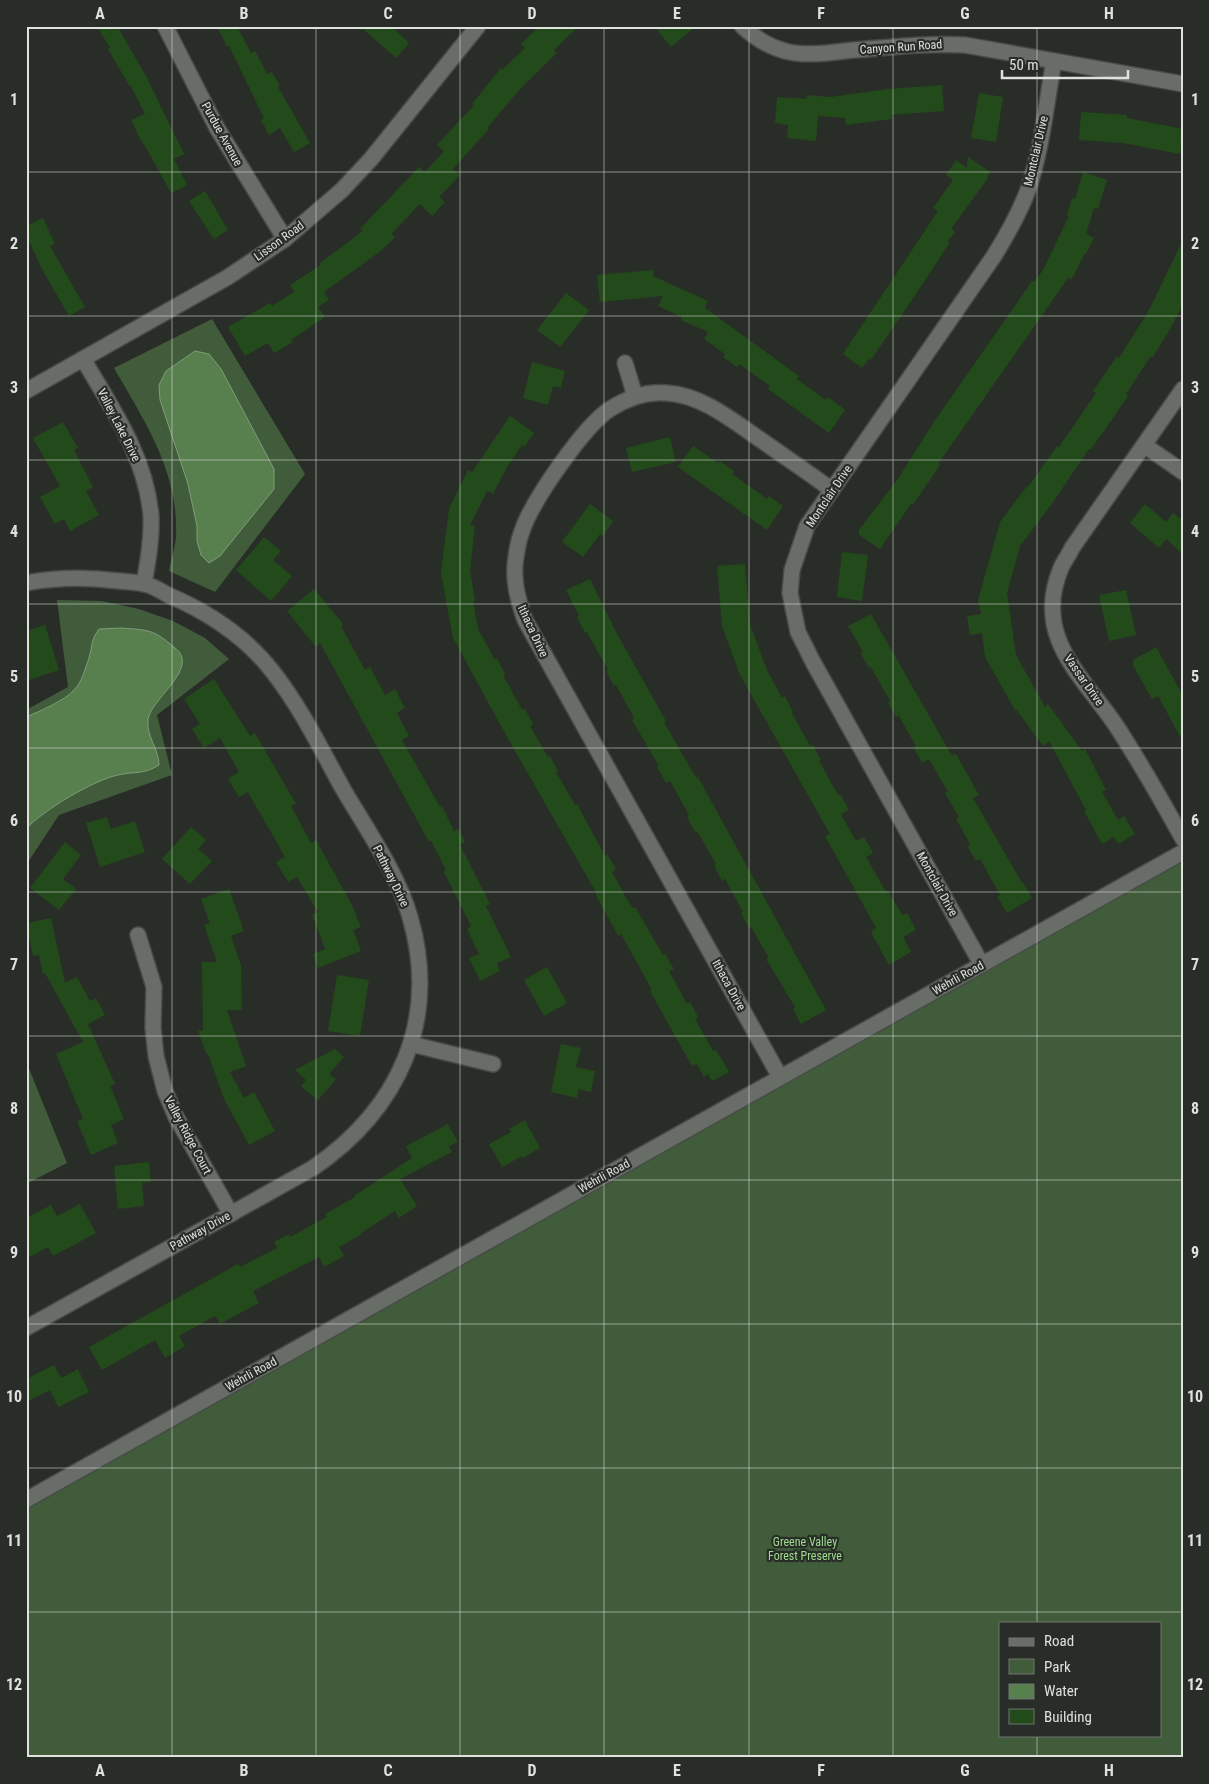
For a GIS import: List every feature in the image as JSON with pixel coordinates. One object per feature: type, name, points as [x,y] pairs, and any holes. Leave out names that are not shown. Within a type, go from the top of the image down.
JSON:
[{"type":"street","name":"Purdue Avenue","points":[[165,26],[217,128],[285,239]]},
{"type":"street","name":"Lisson Road","points":[[26,391],[228,277],[285,239],[342,190],[371,160],[478,26]]},
{"type":"street","name":"Canyon Run Road","points":[[742,26],[772,47],[787,52],[815,54],[934,44],[965,45],[1183,84]]},
{"type":"street","name":"Montclair Drive","points":[[982,965],[818,671],[798,632],[790,593],[792,570],[808,526],[994,256],[1013,225],[1028,190],[1038,154],[1054,61]]},
{"type":"street","name":"Valley Lake Drive","points":[[83,359],[121,424],[142,470],[151,516],[151,537],[144,584]]},
{"type":"street","points":[[625,363],[635,396]]},
{"type":"street","name":"Vassar Drive","points":[[1183,390],[1072,548],[1061,568],[1052,605],[1056,633],[1068,662],[1112,720],[1138,759],[1183,839]]},
{"type":"street","name":"Ithaca Drive","points":[[780,1077],[525,620],[518,596],[515,569],[522,531],[534,504],[589,427],[609,410],[635,396],[668,393],[702,402],[727,417],[832,490]]},
{"type":"street","points":[[1144,445],[1183,472]]},
{"type":"street","name":"Pathway Drive","points":[[26,583],[76,578],[144,584],[194,606],[214,618],[258,654],[273,671],[293,700],[390,871],[410,916],[417,946],[419,976],[419,1000],[415,1029],[403,1064],[391,1088],[366,1123],[349,1140],[313,1168],[26,1328]]},
{"type":"street","name":"Wehrli Road","points":[[26,1500],[1183,852]]},
{"type":"street","name":"Valley Ridge Court","points":[[138,935],[154,987],[156,1056],[165,1091],[176,1117],[231,1214]]},
{"type":"street","points":[[411,1044],[493,1064]]},
{"type":"green space","points":[[212,319],[305,474],[215,592],[169,571],[176,537],[172,491],[158,448],[114,368]]},
{"type":"green space","points":[[57,600],[102,601],[139,609],[173,621],[205,638],[229,659],[157,715],[172,775],[59,815],[26,865],[26,710],[68,687]]},
{"type":"green space","name":"Greene Valley Forest Preserve","points":[[1183,852],[1183,1758],[26,1758],[26,1500]]},
{"type":"green space","points":[[26,1061],[67,1163],[26,1184]]},
{"type":"water","points":[[195,351],[209,354],[221,369],[274,469],[274,489],[220,556],[209,563],[201,555],[197,541],[197,526],[188,484],[160,400],[159,385],[166,371]]},
{"type":"water","points":[[121,628],[152,632],[163,638],[181,656],[182,665],[178,674],[151,712],[148,720],[149,732],[157,753],[159,765],[148,770],[108,778],[83,789],[44,813],[26,829],[26,717],[58,702],[77,687],[89,658],[93,640],[99,629]]},
{"type":"building","points":[[97,26],[117,26],[146,76],[184,154],[174,159],[187,185],[171,193],[143,145],[131,120],[145,114]]},
{"type":"building","points":[[217,26],[237,26],[251,53],[255,51],[267,74],[272,72],[280,86],[278,87],[310,143],[294,152],[280,128],[269,135],[261,120],[264,118],[229,46],[227,47]]},
{"type":"building","points":[[360,26],[391,26],[409,43],[396,58]]},
{"type":"building","points":[[539,26],[579,26],[554,50],[557,53],[520,89],[487,128],[489,129],[453,169],[460,175],[439,197],[445,202],[432,216],[420,204],[391,234],[395,237],[382,250],[324,292],[329,300],[318,307],[325,317],[291,340],[293,342],[274,353],[268,343],[245,356],[228,327],[270,303],[272,306],[294,292],[290,285],[321,265],[320,263],[363,231],[360,229],[419,167],[425,172],[444,151],[437,145],[474,105],[472,104],[501,68],[502,70],[525,48],[521,44]]},
{"type":"building","points":[[654,26],[696,26],[671,47]]},
{"type":"building","points":[[942,85],[944,111],[891,115],[892,119],[846,125],[845,118],[818,116],[816,141],[787,138],[788,125],[775,123],[777,97],[806,99],[807,95],[830,97],[888,89]]},
{"type":"building","points":[[979,93],[1003,97],[996,142],[971,138]]},
{"type":"building","points":[[1081,112],[1127,115],[1127,118],[1183,129],[1180,154],[1123,143],[1079,140]]},
{"type":"building","points":[[968,157],[990,172],[988,178],[951,229],[955,232],[948,241],[950,242],[924,282],[871,360],[869,359],[862,368],[843,354],[938,211],[933,208],[953,180],[946,175],[956,160],[967,168]]},
{"type":"building","points":[[1083,172],[1107,180],[1098,209],[1094,208],[1086,234],[1094,238],[1086,254],[1072,279],[1068,278],[938,464],[940,465],[913,505],[911,504],[880,549],[859,535],[859,530],[897,480],[936,419],[1032,281],[1034,282],[1043,270],[1069,216],[1067,215],[1072,198],[1075,199]]},
{"type":"building","points":[[205,191],[228,230],[214,239],[189,201]]},
{"type":"building","points":[[43,218],[55,244],[50,246],[85,307],[69,316],[43,271],[26,235],[26,226]]},
{"type":"building","points":[[1183,240],[1183,304],[1153,357],[1151,356],[1126,394],[1128,396],[1020,546],[1007,593],[1016,655],[1045,707],[1048,704],[1082,751],[1085,749],[1106,790],[1102,792],[1118,820],[1124,816],[1135,834],[1118,844],[1114,837],[1102,844],[1049,741],[1043,746],[1015,710],[985,657],[982,633],[970,635],[967,616],[981,614],[978,600],[1000,522],[1057,446],[1059,447],[1096,393],[1093,391],[1117,356],[1119,358],[1148,312]]},
{"type":"building","points":[[653,270],[653,276],[708,301],[705,308],[799,376],[797,379],[826,400],[828,397],[845,410],[829,433],[768,389],[770,386],[739,364],[737,367],[723,357],[725,354],[704,339],[708,332],[681,320],[682,317],[658,306],[663,296],[600,302],[597,275]]},
{"type":"building","points":[[566,293],[589,310],[560,347],[537,330]]},
{"type":"building","points":[[532,362],[565,371],[561,388],[553,386],[548,405],[523,398]]},
{"type":"building","points":[[510,416],[534,433],[524,447],[522,445],[507,467],[493,494],[487,491],[470,525],[475,526],[470,570],[478,629],[495,660],[497,658],[505,674],[503,675],[522,710],[525,709],[533,724],[530,726],[548,757],[550,756],[558,771],[556,772],[575,805],[577,804],[605,856],[607,854],[616,869],[612,872],[632,908],[635,907],[663,955],[665,954],[674,969],[669,971],[687,1004],[690,1002],[698,1017],[695,1019],[713,1051],[716,1050],[729,1072],[712,1081],[708,1074],[704,1077],[697,1064],[692,1066],[621,934],[618,936],[597,894],[453,638],[441,573],[449,509],[468,470],[472,472]]},
{"type":"building","points":[[63,422],[78,448],[74,450],[93,487],[86,491],[99,515],[70,531],[64,519],[55,524],[40,497],[60,486],[33,438]]},
{"type":"building","points":[[670,437],[676,462],[632,472],[626,448]]},
{"type":"building","points":[[693,446],[734,471],[732,474],[767,499],[769,496],[783,506],[767,530],[678,467]]},
{"type":"building","points":[[590,504],[613,521],[603,536],[600,534],[583,557],[562,542]]},
{"type":"building","points":[[1145,504],[1166,522],[1173,513],[1183,521],[1183,554],[1166,539],[1159,548],[1130,523]]},
{"type":"building","points":[[264,537],[281,551],[273,560],[292,576],[271,601],[236,570]]},
{"type":"building","points":[[842,552],[868,555],[862,601],[837,597]]},
{"type":"building","points":[[745,564],[750,624],[767,670],[782,698],[785,696],[810,746],[813,745],[821,760],[819,761],[838,795],[840,794],[849,810],[841,814],[856,841],[864,837],[873,853],[866,857],[886,892],[888,891],[902,915],[907,913],[916,930],[903,937],[911,952],[889,965],[871,932],[876,928],[825,836],[830,834],[740,675],[722,626],[717,566]]},
{"type":"building","points":[[590,579],[616,632],[666,721],[664,722],[696,778],[698,777],[826,1010],[801,1024],[793,1009],[795,1007],[766,959],[769,958],[751,927],[749,928],[741,913],[743,912],[725,879],[722,881],[714,865],[716,864],[697,831],[695,832],[687,817],[689,815],[670,781],[666,783],[657,767],[659,766],[632,720],[634,718],[616,685],[614,686],[606,671],[608,670],[577,617],[579,616],[566,590]]},
{"type":"building","points":[[314,589],[343,624],[341,626],[365,670],[370,667],[385,695],[395,689],[405,708],[397,713],[409,736],[402,740],[440,807],[442,806],[454,831],[459,829],[465,842],[460,845],[490,904],[486,906],[511,957],[497,963],[500,971],[480,981],[469,958],[479,954],[467,929],[471,926],[431,841],[429,842],[320,643],[316,647],[287,611]]},
{"type":"building","points":[[1126,590],[1136,635],[1109,641],[1099,595]]},
{"type":"building","points":[[871,614],[952,756],[956,754],[979,795],[973,798],[1032,898],[1007,913],[997,896],[1000,895],[980,859],[976,861],[967,846],[970,844],[956,819],[959,817],[945,793],[948,792],[929,759],[922,763],[914,748],[916,746],[899,716],[896,717],[888,702],[890,701],[871,667],[869,668],[860,653],[863,652],[848,626]]},
{"type":"building","points":[[45,625],[59,670],[26,681],[26,641],[30,640],[27,631]]},
{"type":"building","points":[[1156,647],[1183,696],[1183,742],[1158,696],[1152,699],[1133,665],[1133,660]]},
{"type":"building","points":[[214,679],[250,736],[255,733],[296,804],[291,806],[311,843],[316,840],[352,905],[361,927],[353,930],[361,951],[318,968],[313,954],[325,949],[312,915],[318,912],[297,877],[288,882],[276,862],[285,857],[248,792],[239,797],[228,779],[239,772],[220,738],[204,748],[192,729],[200,724],[184,699]]},
{"type":"building","points":[[107,817],[111,829],[135,821],[145,852],[100,867],[86,823]]},
{"type":"building","points":[[191,827],[206,840],[198,849],[212,861],[190,884],[162,859]]},
{"type":"building","points":[[65,842],[81,855],[63,879],[76,889],[59,910],[30,888]]},
{"type":"building","points":[[229,889],[244,931],[231,936],[241,965],[242,1010],[227,1010],[246,1066],[230,1072],[244,1098],[254,1092],[275,1131],[249,1145],[224,1099],[198,1031],[203,1030],[202,962],[217,962],[204,925],[210,923],[201,899]]},
{"type":"building","points":[[51,918],[65,983],[77,977],[90,1001],[96,998],[105,1015],[88,1024],[115,1084],[110,1086],[124,1119],[111,1125],[118,1143],[91,1155],[77,1121],[83,1119],[56,1054],[83,1042],[45,973],[43,974],[39,955],[33,956],[26,925],[26,923]]},
{"type":"building","points":[[547,967],[567,1003],[544,1016],[524,980]]},
{"type":"building","points":[[337,975],[369,980],[360,1036],[328,1031]]},
{"type":"building","points":[[561,1044],[581,1048],[576,1067],[595,1071],[591,1092],[579,1089],[577,1098],[551,1092]]},
{"type":"building","points":[[335,1049],[344,1057],[329,1074],[336,1079],[318,1100],[301,1086],[306,1080],[295,1070]]},
{"type":"building","points":[[525,1120],[540,1148],[502,1167],[489,1144],[511,1132],[509,1129]]},
{"type":"building","points":[[448,1124],[458,1142],[449,1146],[452,1152],[400,1179],[417,1206],[399,1218],[395,1211],[362,1234],[339,1247],[344,1256],[324,1267],[319,1257],[253,1291],[259,1303],[220,1324],[215,1316],[179,1336],[185,1346],[165,1358],[155,1340],[102,1370],[89,1347],[238,1264],[240,1267],[277,1248],[274,1242],[289,1234],[290,1237],[327,1217],[325,1214],[355,1197],[412,1158],[406,1146]]},
{"type":"building","points":[[149,1162],[151,1182],[142,1183],[144,1206],[118,1209],[114,1166]]},
{"type":"building","points":[[80,1204],[96,1233],[53,1256],[48,1247],[26,1259],[26,1218],[51,1205],[57,1216]]},
{"type":"building","points":[[54,1365],[61,1378],[78,1369],[89,1392],[58,1407],[50,1390],[26,1402],[26,1379]]}]
